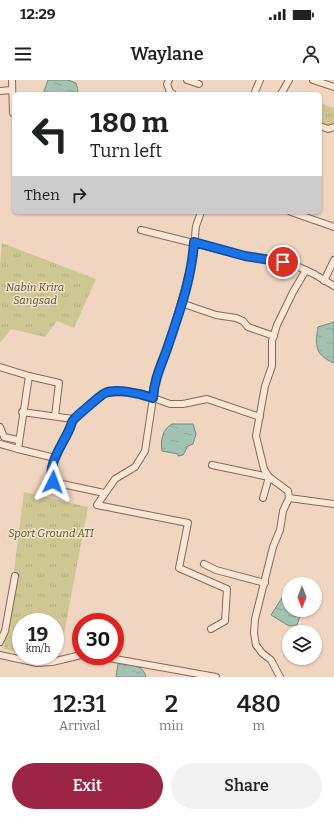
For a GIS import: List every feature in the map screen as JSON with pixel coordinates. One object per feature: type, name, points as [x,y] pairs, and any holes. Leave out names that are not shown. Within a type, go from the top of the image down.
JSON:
[{"type":"street","points":[[0,91],[12,90],[12,80]]},
{"type":"street","points":[[169,80],[167,84],[170,92]]},
{"type":"street","points":[[187,80],[199,84]]},
{"type":"street","points":[[255,92],[260,80]]},
{"type":"street","points":[[282,92],[289,80]]},
{"type":"street","points":[[313,80],[334,87]]},
{"type":"street","points":[[322,127],[328,129],[334,127]]},
{"type":"street","points":[[200,214],[196,226],[193,257],[181,303],[169,344],[156,378],[150,427],[145,451],[135,467],[115,479],[97,505],[188,523],[179,568],[227,589],[225,621],[211,629]]},
{"type":"street","points":[[297,214],[334,227]]},
{"type":"street","points":[[141,230],[156,235],[194,242],[245,256],[292,264],[334,286]]},
{"type":"street","points":[[324,281],[334,260]]},
{"type":"street","points":[[280,677],[271,660],[262,653],[256,645],[254,633],[255,619],[273,547],[280,530],[283,511],[289,498],[288,491],[269,477],[264,469],[256,436],[265,386],[272,366],[271,358],[277,325],[293,292],[306,270]]},
{"type":"street","points":[[181,303],[216,314],[236,318],[243,321],[248,327],[274,336]]},
{"type":"street","points":[[0,368],[29,376],[57,381],[59,383],[55,416]]},
{"type":"street","points":[[18,449],[22,412],[29,376]]},
{"type":"street","points":[[104,493],[53,482],[52,472],[55,458],[73,420],[105,393],[140,393],[170,404],[183,404],[207,399],[260,417]]},
{"type":"street","points":[[22,412],[73,420]]},
{"type":"street","points":[[0,427],[4,437],[18,440]]},
{"type":"street","points":[[0,447],[18,449],[55,458]]},
{"type":"street","points":[[212,465],[269,477]]},
{"type":"street","points":[[263,498],[269,477]]},
{"type":"street","points":[[289,498],[334,504]]},
{"type":"street","points":[[204,564],[216,570],[265,583]]},
{"type":"street","points":[[0,642],[5,631],[15,576]]},
{"type":"street","points":[[0,655],[37,663],[52,662],[72,657]]},
{"type":"street","points":[[124,661],[216,677]]},
{"type":"green space","points":[[322,104],[334,108],[334,128],[322,127]]},
{"type":"green space","name":"Nabin Krira Sangsad","points":[[2,243],[96,279],[74,328],[57,321],[45,337],[11,329],[0,343],[0,266]]},
{"type":"green space","name":"Sport Ground ATI","points":[[24,492],[88,507],[64,634],[64,613],[12,613],[12,651],[4,649]]},
{"type":"water","points":[[48,80],[68,80],[76,83],[78,90],[78,92],[44,92]]},
{"type":"water","points":[[334,322],[334,363],[323,357],[320,353],[317,340],[318,327]]},
{"type":"water","points":[[172,424],[193,424],[196,434],[193,444],[188,446],[183,455],[178,456],[178,454],[162,451],[161,443],[164,432],[166,428]]},
{"type":"water","points":[[282,598],[282,617],[300,617],[297,625],[287,625],[271,615]]},
{"type":"water","points":[[124,663],[139,667],[142,669],[146,677],[116,677],[118,665],[124,665]]},
{"type":"route","points":[[53,482],[51,477],[55,458],[73,420],[94,402],[105,393],[113,392],[140,393],[153,398],[156,378],[169,344],[185,289],[193,257],[194,242],[245,256],[283,262]]}]
